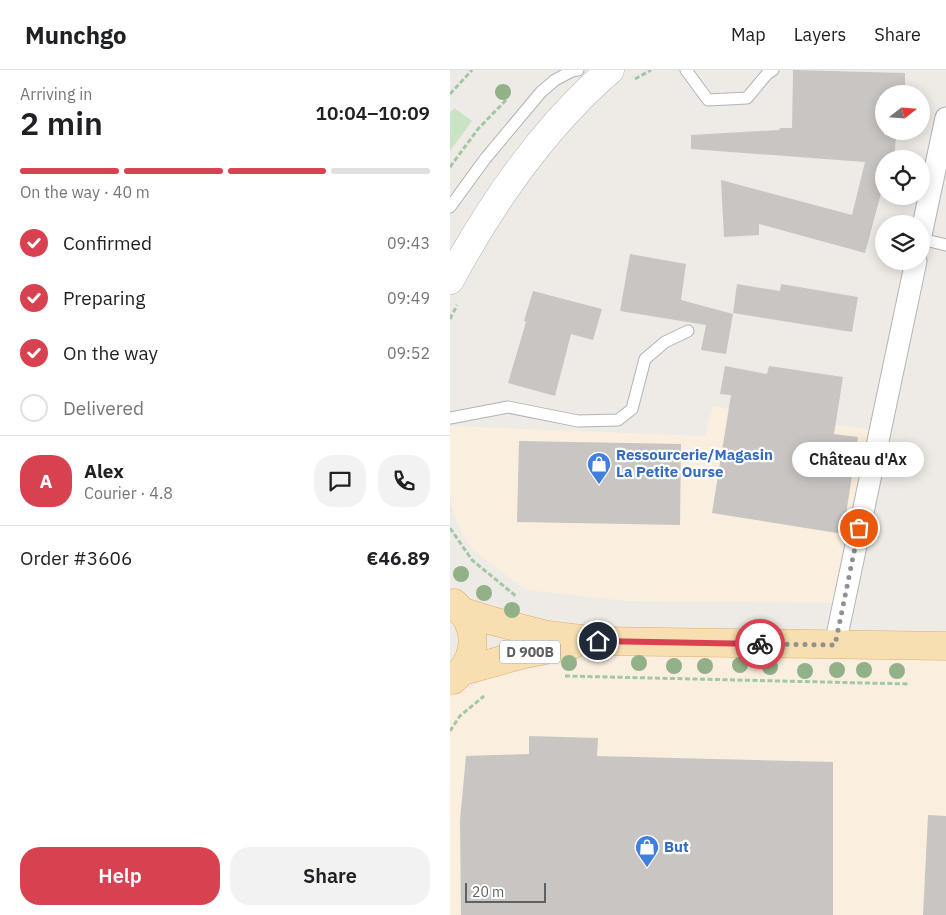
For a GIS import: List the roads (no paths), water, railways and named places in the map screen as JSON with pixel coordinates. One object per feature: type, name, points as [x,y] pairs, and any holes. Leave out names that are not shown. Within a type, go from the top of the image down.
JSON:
[{"type":"main road","name":"D 900B","points":[[457,606],[489,620],[547,635],[598,641],[946,646]]},
{"type":"main road","points":[[456,677],[470,657],[473,642],[471,626],[457,606]]},
{"type":"main road","name":"D 900B","points":[[456,677],[524,654],[598,641]]},
{"type":"street","points":[[450,280],[474,235],[506,186],[537,146],[604,71]]},
{"type":"street","points":[[926,215],[945,132]]},
{"type":"street","points":[[835,645],[914,270]]},
{"type":"lane","points":[[450,207],[485,159],[541,92],[555,80],[578,70]]},
{"type":"lane","points":[[686,70],[708,100],[747,98],[766,74],[773,70]]},
{"type":"lane","points":[[930,241],[946,245]]},
{"type":"lane","points":[[450,418],[508,407],[578,421],[618,420],[632,409],[645,359],[665,342],[688,331]]},
{"type":"place","name":"Ressourcerie/Magasin La Petite Ourse","points":[[599,485]]},
{"type":"place","name":"Château d'Ax","points":[[859,528]]},
{"type":"place","name":"But","points":[[647,868]]}]
